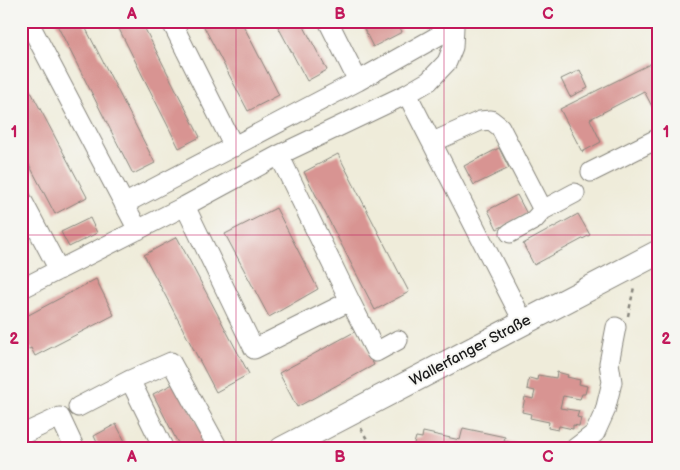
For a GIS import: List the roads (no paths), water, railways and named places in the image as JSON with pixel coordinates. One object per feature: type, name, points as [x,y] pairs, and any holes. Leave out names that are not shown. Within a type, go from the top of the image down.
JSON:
[{"type":"main road","name":"Wallerfanger Straße","points":[[282,449],[659,252]]},
{"type":"street","points":[[28,21],[138,230]]},
{"type":"street","points":[[170,21],[234,147]]},
{"type":"street","points":[[328,21],[358,81]]},
{"type":"street","points":[[21,290],[185,206],[278,155],[407,94],[429,81],[447,62],[453,47],[452,24],[358,81],[124,204]]},
{"type":"street","points":[[407,94],[523,322]]},
{"type":"street","points":[[433,142],[480,120],[491,120],[500,127],[543,210]]},
{"type":"street","points":[[592,172],[659,138]]},
{"type":"street","points":[[278,155],[376,352],[398,340]]},
{"type":"street","points":[[510,232],[534,220],[543,210],[575,193]]},
{"type":"street","points":[[21,198],[59,270]]},
{"type":"street","points":[[185,206],[254,349],[350,301]]},
{"type":"street","points":[[574,449],[595,432],[605,411],[612,382],[609,363],[616,328]]},
{"type":"street","points":[[78,407],[130,380],[171,362],[217,446]]},
{"type":"street","points":[[293,449],[445,367],[448,362]]},
{"type":"street","points":[[130,380],[164,449]]},
{"type":"street","points":[[21,435],[60,417],[75,449]]}]
